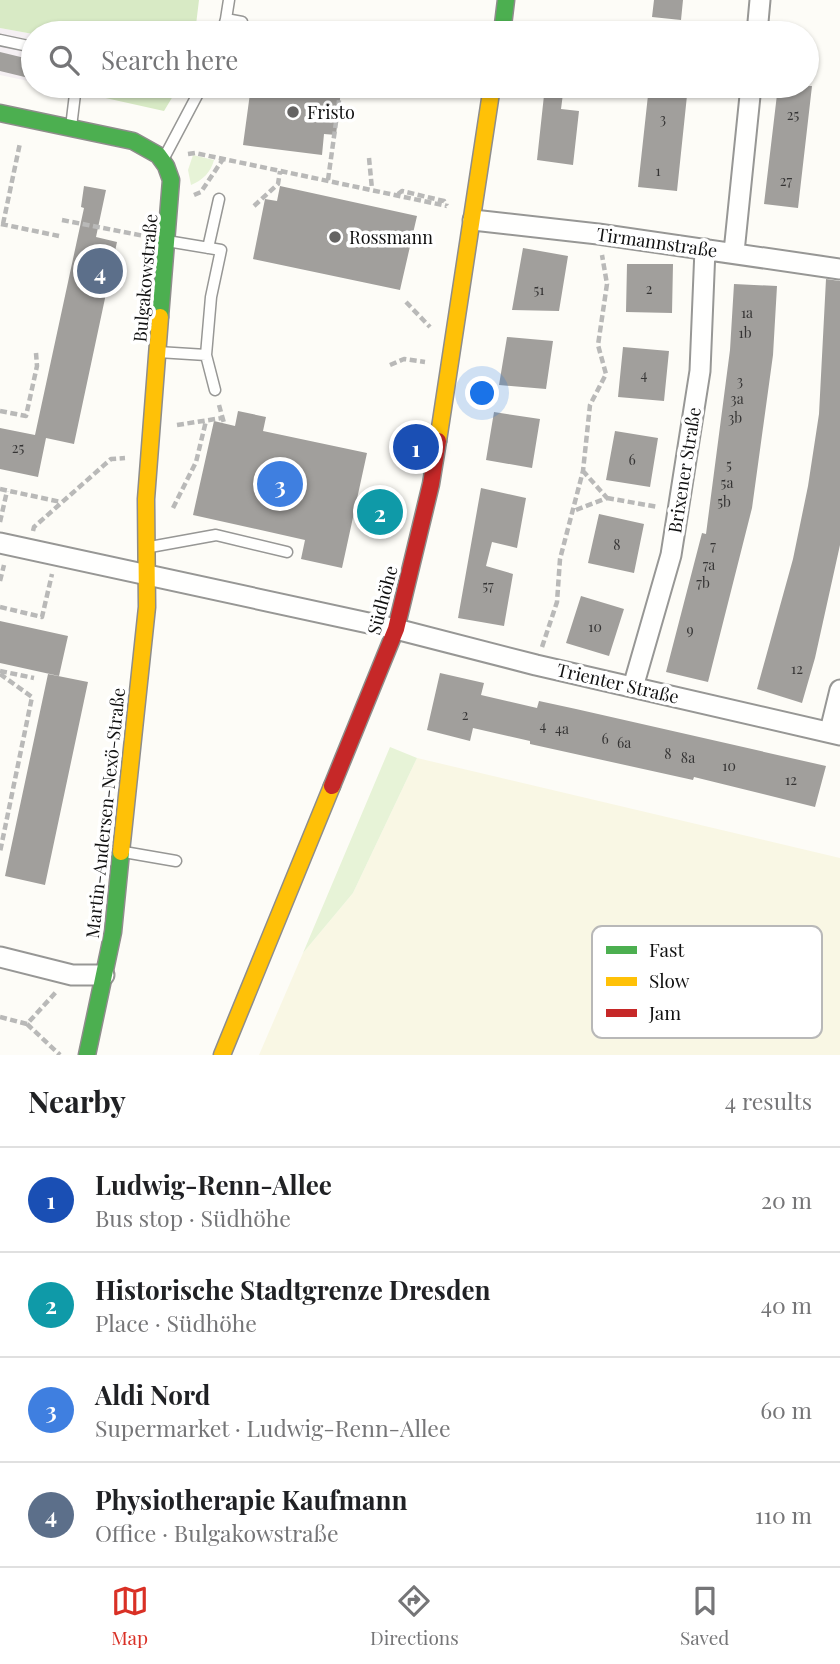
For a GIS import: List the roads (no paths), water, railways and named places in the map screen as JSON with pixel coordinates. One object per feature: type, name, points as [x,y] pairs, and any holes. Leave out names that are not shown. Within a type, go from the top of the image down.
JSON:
[{"type":"street","points":[[503,21],[506,0]]},
{"type":"street","points":[[758,21],[760,0]]},
{"type":"street","name":"Südhöhe","points":[[222,1055],[396,629],[431,484],[490,98]]},
{"type":"street","points":[[734,252],[750,98]]},
{"type":"street","points":[[0,113],[133,141],[151,149],[163,160]]},
{"type":"street","name":"Bulgakowstraße","points":[[148,574],[146,548],[150,456],[171,206],[170,170],[163,160]]},
{"type":"street","name":"Tirmannstraße","points":[[473,215],[840,269]]},
{"type":"street","name":"Brixener Straße","points":[[634,687],[671,555],[700,371],[705,249]]},
{"type":"street","name":"Trienter Straße","points":[[0,543],[396,629],[835,733]]},
{"type":"street","name":"Martin-Andersen-Nexö-Straße","points":[[87,1055],[113,932],[148,574]]},
{"type":"street","points":[[835,733],[840,690]]},
{"type":"street","points":[[0,957],[72,975],[104,975]]},
{"type":"lane","points":[[229,0],[226,19],[237,21]]},
{"type":"lane","points":[[0,40],[21,44]]},
{"type":"lane","points":[[71,128],[75,98]]},
{"type":"lane","points":[[163,160],[196,98]]},
{"type":"lane","points":[[208,248],[219,199]]},
{"type":"lane","points":[[167,240],[220,250],[211,297],[206,355],[215,390]]},
{"type":"lane","points":[[158,352],[206,355]]},
{"type":"lane","points":[[146,548],[216,536],[287,552]]},
{"type":"lane","points":[[121,851],[176,861]]},
{"type":"place","name":"Fristo","points":[[293,112]]},
{"type":"place","name":"Rossmann","points":[[335,237]]},
{"type":"place","name":"Physiotherapie Kaufmann","points":[[100,271]]},
{"type":"place","name":"Ludwig-Renn-Allee","points":[[416,447]]},
{"type":"place","name":"Aldi Nord","points":[[280,484]]},
{"type":"place","name":"Historische Stadtgrenze Dresden","points":[[380,512]]}]
